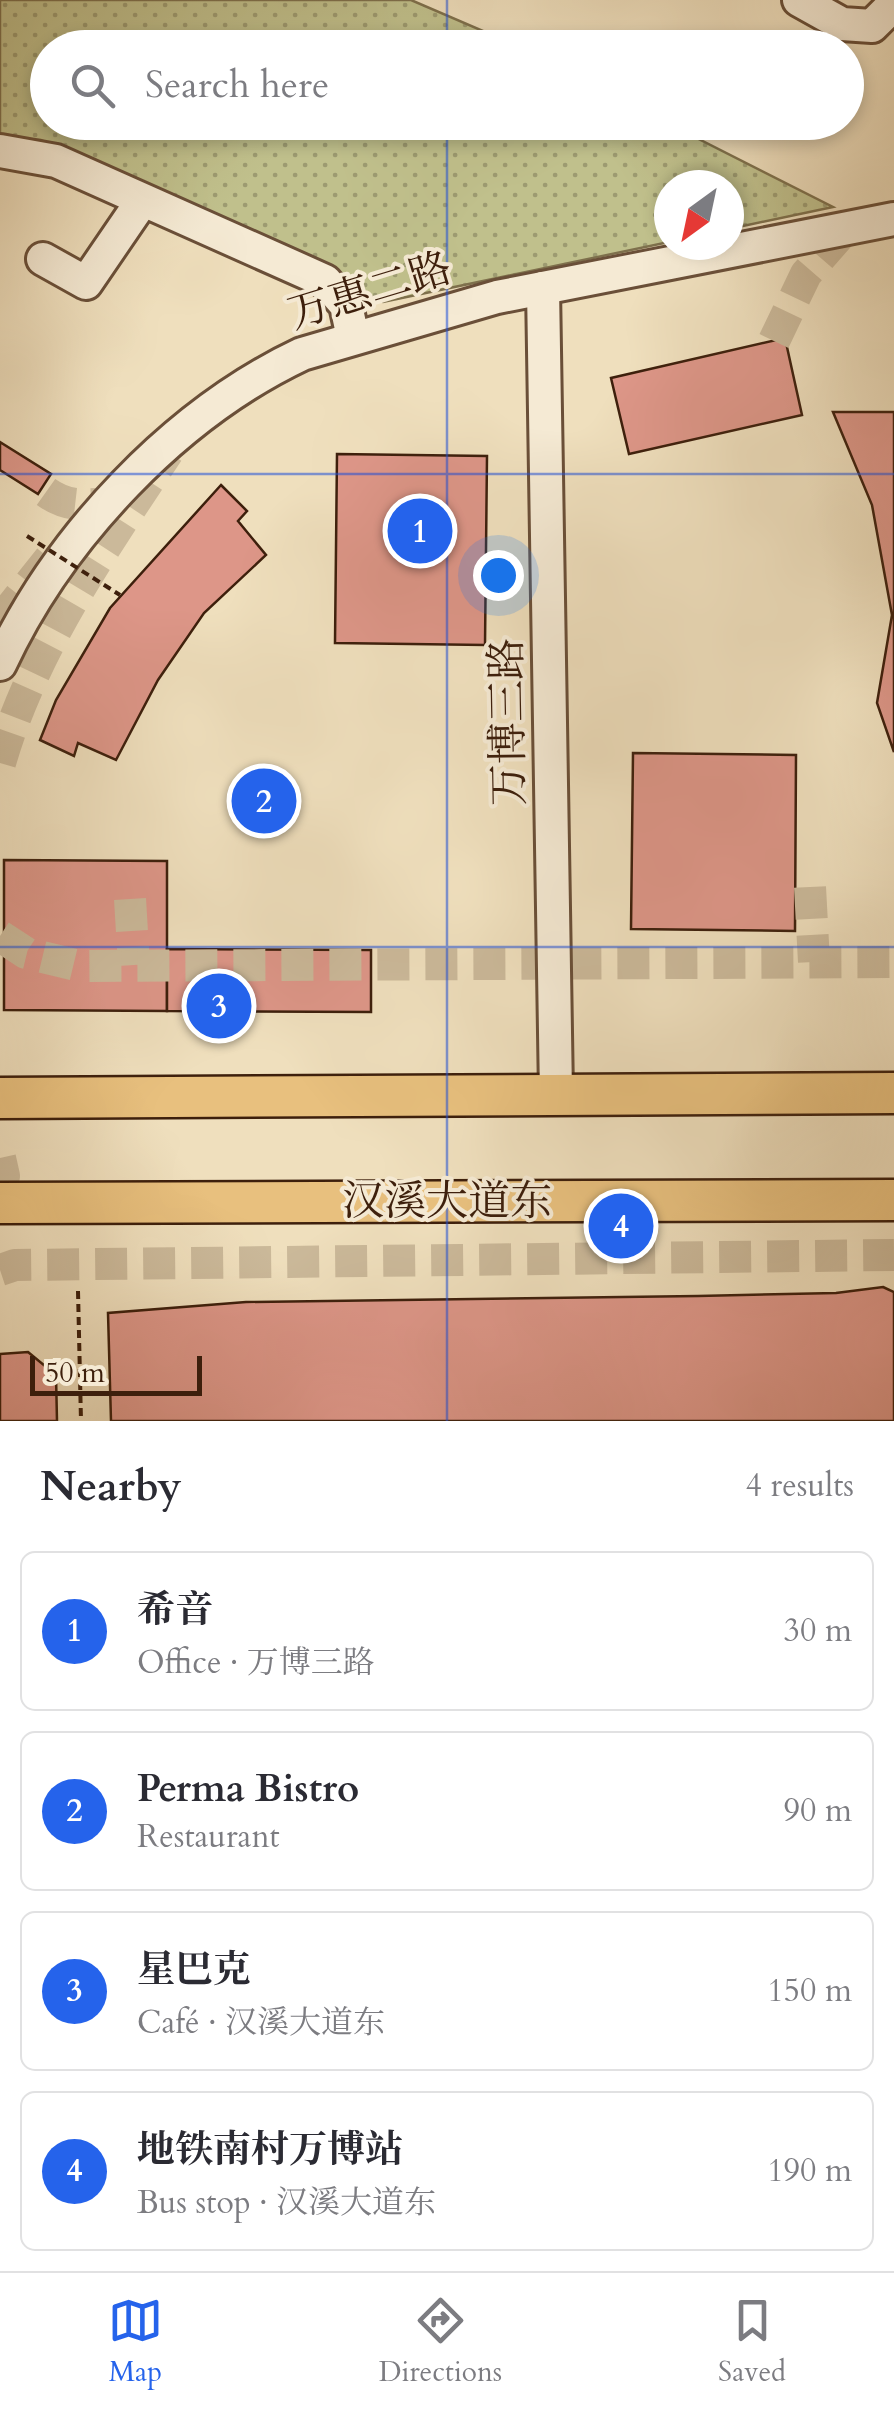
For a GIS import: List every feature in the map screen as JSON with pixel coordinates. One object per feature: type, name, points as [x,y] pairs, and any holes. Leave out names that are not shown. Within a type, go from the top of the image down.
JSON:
[{"type":"main road","points":[[1,1098],[894,1093]]},
{"type":"main road","name":"汉溪大道东","points":[[11,1208],[894,1200]]},
{"type":"street","points":[[799,0],[842,24],[872,26],[894,4]]},
{"type":"street","points":[[0,150],[56,161],[326,282],[346,304],[354,338]]},
{"type":"street","points":[[43,259],[86,283],[142,201]]},
{"type":"street","name":"万惠二路","points":[[0,664],[57,566],[100,511],[161,449],[272,368],[302,354],[497,297],[894,219]]},
{"type":"street","name":"万博三路","points":[[543,288],[556,1094]]},
{"type":"path","points":[[27,536],[120,595]]},
{"type":"path","points":[[78,1292],[81,1421]]},
{"type":"green space","points":[[0,0],[411,0],[481,30],[30,30],[30,140],[0,139]]},
{"type":"green space","points":[[41,140],[701,140],[833,207],[744,226],[744,170],[654,170],[654,245],[383,302]]},
{"type":"building","points":[[785,338],[802,415],[629,454],[611,378]]},
{"type":"building","points":[[833,412],[894,412],[894,752],[877,703],[892,615],[872,505]]},
{"type":"building","points":[[0,442],[51,474],[38,494],[0,470]]},
{"type":"building","points":[[337,454],[487,456],[485,645],[335,643]]},
{"type":"building","points":[[221,485],[247,511],[238,521],[266,555],[204,613],[158,680],[116,760],[78,743],[74,756],[40,740],[56,700],[110,608]]},
{"type":"building","points":[[633,753],[796,755],[795,931],[631,929]]},
{"type":"building","points":[[4,860],[167,861],[167,1011],[4,1010]]},
{"type":"building","points":[[167,949],[371,950],[371,1012],[167,1011]]},
{"type":"building","points":[[883,1287],[894,1292],[894,1421],[111,1421],[108,1313],[246,1302],[836,1293]]},
{"type":"building","points":[[28,1352],[56,1375],[57,1421],[0,1421],[0,1354]]},
{"type":"tunnel","points":[[774,341],[806,274],[853,220]]},
{"type":"tunnel","points":[[0,763],[14,721],[51,640],[95,563],[168,452]]},
{"type":"tunnel","points":[[46,492],[70,503],[96,504]]},
{"type":"tunnel","points":[[0,621],[50,558]]},
{"type":"tunnel","points":[[810,887],[814,962]]},
{"type":"tunnel","points":[[130,899],[134,965]]},
{"type":"tunnel","points":[[0,936],[26,953],[80,966],[894,962]]},
{"type":"tunnel","points":[[0,1158],[4,1176],[0,1197]]},
{"type":"tunnel","points":[[0,1270],[15,1265],[894,1255]]},
{"type":"place","name":"希音","points":[[420,531]]},
{"type":"place","name":"Perma Bistro","points":[[264,801]]},
{"type":"place","name":"星巴克","points":[[219,1006]]},
{"type":"place","name":"地铁南村万博站","points":[[621,1226]]}]
